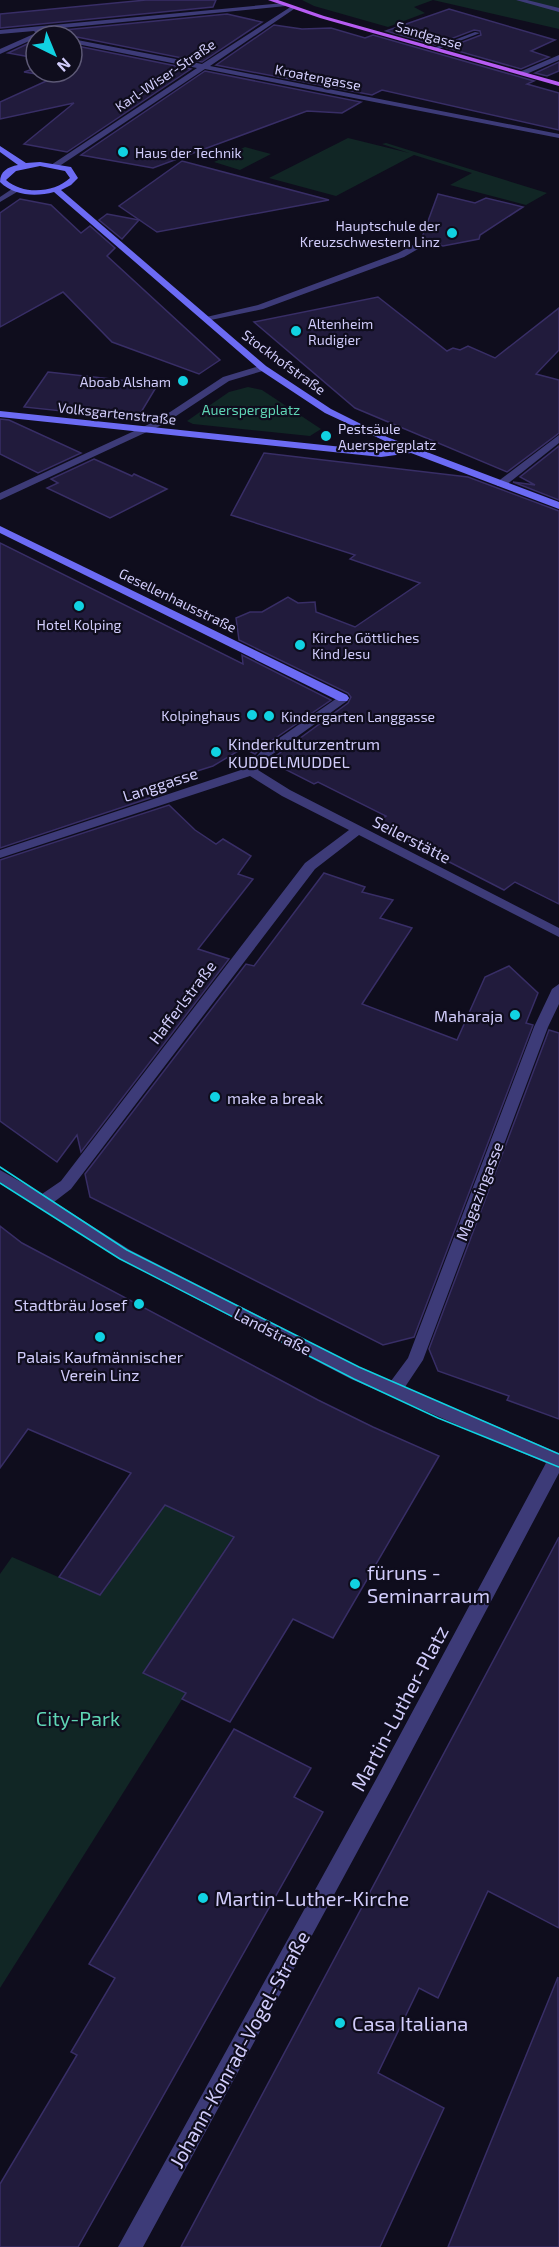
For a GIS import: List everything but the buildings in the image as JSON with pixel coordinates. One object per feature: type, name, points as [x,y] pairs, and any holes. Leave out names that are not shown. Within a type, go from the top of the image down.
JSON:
[{"type":"main road","name":"Sandgasse","points":[[271,0],[559,84]]},
{"type":"street","points":[[519,0],[559,10]]},
{"type":"street","points":[[84,26],[288,6]]},
{"type":"street","name":"Karl-Wiser-Straße","points":[[55,165],[288,6]]},
{"type":"street","points":[[0,32],[24,31]]},
{"type":"street","points":[[434,49],[477,33]]},
{"type":"street","points":[[0,52],[24,39]]},
{"type":"street","name":"Kroatengasse","points":[[84,43],[559,136]]},
{"type":"street","points":[[521,73],[559,57]]},
{"type":"street","points":[[0,148],[25,166]]},
{"type":"street","points":[[55,165],[72,172],[74,178],[68,184],[55,189],[36,191],[18,189],[6,185],[1,177],[12,169],[25,166],[55,165]]},
{"type":"street","points":[[0,200],[18,189]]},
{"type":"street","name":"Stockhofstraße","points":[[55,189],[263,368],[328,411],[357,428],[410,450],[559,506]]},
{"type":"street","points":[[206,318],[260,307],[401,255],[415,247]]},
{"type":"street","points":[[0,497],[161,422],[225,379],[263,368]]},
{"type":"street","name":"Volksgartenstraße","points":[[0,414],[381,454],[410,450]]},
{"type":"street","points":[[501,484],[559,438]]},
{"type":"street","name":"Gesellenhausstraße","points":[[0,529],[343,698]]},
{"type":"street","name":"Langgasse","points":[[0,854],[252,771],[266,753],[343,698]]},
{"type":"street","name":"Seilerstätte","points":[[252,771],[286,793],[559,933]]},
{"type":"street","name":"Hafferlstraße","points":[[41,1203],[66,1185],[310,866],[358,830]]},
{"type":"street","name":"Magazingasse","points":[[394,1390],[415,1359],[541,1027],[559,989]]},
{"type":"street","name":"Landstraße","points":[[0,1175],[124,1254],[357,1374],[558,1460]]},
{"type":"street","name":"Martin-Luther-Platz","points":[[348,1850],[558,1460]]},
{"type":"street","name":"Johann-Konrad-Vogel-Straße","points":[[130,2247],[348,1850]]},
{"type":"green space","points":[[302,0],[433,0],[414,7],[425,13],[388,27],[314,6]]},
{"type":"green space","points":[[433,0],[559,0],[559,29]]},
{"type":"green space","points":[[348,138],[409,153],[382,144],[386,143],[547,193],[526,205],[450,185],[472,173],[414,155],[336,196],[269,178]]},
{"type":"green space","points":[[245,147],[271,154],[240,170],[214,162]]},
{"type":"green space","name":"Auerspergplatz","points":[[248,387],[262,390],[321,429],[310,436],[193,424],[187,421],[229,392]]},
{"type":"green space","name":"City-Park","points":[[165,1505],[233,1537],[143,1673],[186,1693],[0,1988],[0,1574],[12,1557],[100,1595]]},
{"type":"tram line","points":[[0,1167],[127,1250],[359,1367],[559,1454]]},
{"type":"tram line","points":[[0,1183],[120,1259],[354,1379],[438,1418],[559,1467]]},
{"type":"place","name":"Haus der Technik","points":[[123,152]]},
{"type":"place","name":"Hauptschule der Kreuzschwestern Linz","points":[[452,233]]},
{"type":"place","name":"Altenheim Rudigier","points":[[296,331]]},
{"type":"place","name":"Aboab Alsham","points":[[183,381]]},
{"type":"place","name":"Pestsäule Auerspergplatz","points":[[326,436]]},
{"type":"place","name":"Hotel Kolping","points":[[79,606]]},
{"type":"place","name":"Kirche Göttliches Kind Jesu","points":[[300,645]]},
{"type":"place","name":"Kolpinghaus","points":[[252,715]]},
{"type":"place","name":"Kindergarten Langgasse","points":[[269,716]]},
{"type":"place","name":"Kinderkulturzentrum KUDDELMUDDEL","points":[[216,752]]},
{"type":"place","name":"Maharaja","points":[[515,1015]]},
{"type":"place","name":"make a break","points":[[215,1097]]},
{"type":"place","name":"Stadtbräu Josef","points":[[139,1304]]},
{"type":"place","name":"Palais Kaufmännischer Verein Linz","points":[[100,1337]]},
{"type":"place","name":"füruns - Seminarraum","points":[[355,1584]]},
{"type":"place","name":"Martin-Luther-Kirche","points":[[203,1898]]},
{"type":"place","name":"Casa Italiana","points":[[340,2023]]}]
